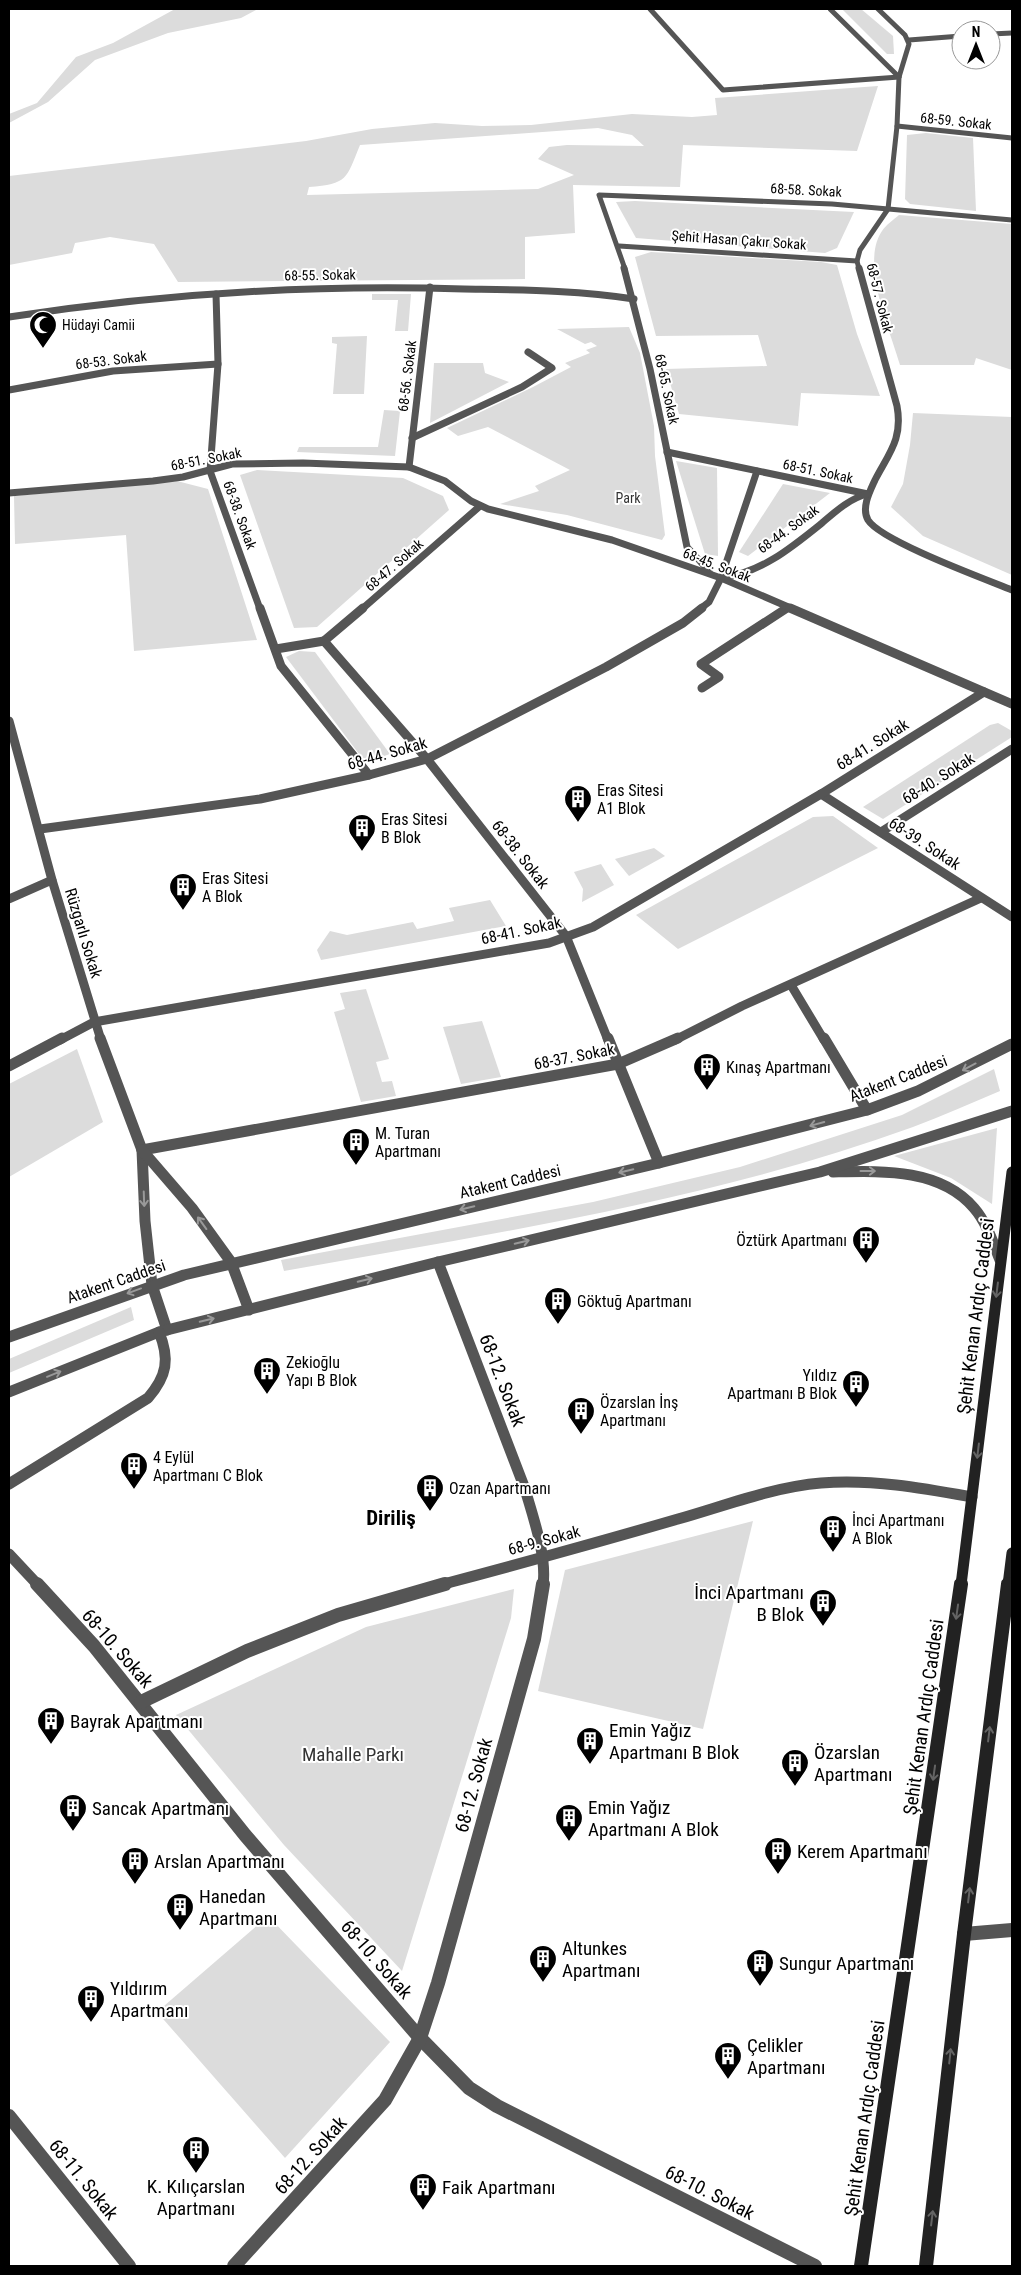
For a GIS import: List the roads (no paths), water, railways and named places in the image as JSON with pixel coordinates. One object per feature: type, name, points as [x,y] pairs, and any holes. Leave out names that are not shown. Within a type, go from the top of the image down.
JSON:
[{"type":"street","points":[[650,9],[723,90],[899,77]]},
{"type":"street","points":[[830,9],[899,77]]},
{"type":"street","points":[[878,9],[909,40],[951,37]]},
{"type":"street","name":"68-57. Sokak","points":[[868,494],[897,440],[901,430],[901,422],[857,261],[860,250],[888,209],[897,126],[899,77],[909,40]]},
{"type":"street","name":"68-59. Sokak","points":[[897,126],[1012,138]]},
{"type":"street","name":"68-58. Sokak","points":[[599,195],[769,201],[1012,220]]},
{"type":"street","name":"68-65. Sokak","points":[[599,195],[619,246],[634,299],[687,547],[707,570],[721,578]]},
{"type":"street","name":"Şehit Hasan Çakır Sokak","points":[[619,246],[857,261]]},
{"type":"street","name":"68-55. Sokak","points":[[9,317],[98,304],[315,287],[430,287],[596,294],[634,299]]},
{"type":"street","name":"68-56. Sokak","points":[[409,467],[430,287]]},
{"type":"street","name":"68-38. Sokak","points":[[216,294],[218,364],[210,471],[281,666],[294,685],[368,775]]},
{"type":"street","points":[[412,438],[522,387],[552,368],[528,352]]},
{"type":"street","name":"68-53. Sokak","points":[[9,390],[94,374],[154,367],[218,364]]},
{"type":"street","name":"68-51. Sokak","points":[[667,452],[868,494],[867,519],[872,525],[918,550],[1012,590]]},
{"type":"street","name":"68-51. Sokak","points":[[9,493],[153,481],[210,471],[232,464],[258,462],[409,467]]},
{"type":"street","name":"68-45. Sokak","points":[[409,467],[445,480],[480,506],[612,540],[721,578],[1012,704]]},
{"type":"street","name":"68-44. Sokak","points":[[40,829],[260,799],[368,775],[427,759],[606,667],[684,623],[709,602],[721,578],[757,471]]},
{"type":"street","name":"68-44. Sokak","points":[[721,578],[746,574],[763,565],[847,502],[868,494]]},
{"type":"street","name":"68-47. Sokak","points":[[324,641],[480,506]]},
{"type":"street","points":[[702,688],[719,677],[701,664],[788,608]]},
{"type":"street","points":[[276,649],[324,641]]},
{"type":"street","name":"68-38. Sokak","points":[[324,641],[427,759],[566,936],[659,1163]]},
{"type":"street","name":"68-41. Sokak","points":[[9,1066],[94,1022],[549,943],[593,927],[821,794],[984,692]]},
{"type":"street","name":"Rüzgarlı Sokak","points":[[9,721],[11,738],[40,829],[52,880],[94,1022],[142,1150],[145,1221],[152,1285],[167,1350],[167,1369],[160,1385],[148,1398],[9,1484]]},
{"type":"street","name":"68-40. Sokak","points":[[881,832],[1012,749]]},
{"type":"street","name":"68-39. Sokak","points":[[821,794],[1012,917]]},
{"type":"street","points":[[9,899],[52,880]]},
{"type":"street","name":"68-37. Sokak","points":[[142,1150],[618,1064],[657,1048],[742,1006],[981,898]]},
{"type":"street","points":[[791,985],[867,1110]]},
{"type":"street","name":"Atakent Caddesi","points":[[9,1337],[152,1285],[231,1262],[659,1163],[867,1110],[918,1091],[1012,1044]]},
{"type":"street","points":[[9,1392],[163,1331],[438,1262],[820,1172],[1012,1111]]},
{"type":"street","name":"Rüzgarlı Sokak","points":[[142,1150],[192,1208],[231,1262],[249,1310]]},
{"type":"street","points":[[820,1172],[874,1171],[924,1177],[958,1194],[974,1208],[1000,1260]]},
{"type":"street","name":"Şehit Kenan Ardıç Caddesi","points":[[861,2266],[972,1497],[1012,1172]]},
{"type":"street","name":"68-12. Sokak","points":[[234,2266],[385,2100],[408,2064],[420,2038],[438,1983],[534,1639],[544,1576],[543,1558],[536,1525],[438,1262]]},
{"type":"street","name":"68-9. Sokak","points":[[141,1702],[247,1651],[338,1615],[398,1596],[543,1558],[765,1494],[819,1483],[858,1480],[899,1484],[972,1497]]},
{"type":"street","points":[[926,2266],[964,1934],[1012,1553]]},
{"type":"street","name":"68-10. Sokak","points":[[9,1554],[94,1646],[141,1702],[245,1835],[420,2038],[469,2088],[497,2106],[815,2266]]},
{"type":"street","points":[[964,1934],[1012,1930]]},
{"type":"street","name":"68-11. Sokak","points":[[9,2116],[129,2266]]},
{"type":"place","name":"Hüdayi Camii","points":[[43,349]]},
{"type":"place","name":"Eras Sitesi A1 Blok","points":[[578,823]]},
{"type":"place","name":"Eras Sitesi B Blok","points":[[362,852]]},
{"type":"place","name":"Eras Sitesi A Blok","points":[[183,911]]},
{"type":"place","name":"Kınaş Apartmanı","points":[[707,1091]]},
{"type":"place","name":"M. Turan Apartmanı","points":[[356,1166]]},
{"type":"place","name":"Öztürk Apartmanı","points":[[866,1264]]},
{"type":"place","name":"Göktuğ Apartmanı","points":[[558,1325]]},
{"type":"place","name":"Zekioğlu Yapı B Blok","points":[[267,1395]]},
{"type":"place","name":"Yıldız Apartmanı B Blok","points":[[856,1408]]},
{"type":"place","name":"Özarslan İnş Apartmanı","points":[[581,1435]]},
{"type":"place","name":"4 Eylül Apartmanı C Blok","points":[[134,1490]]},
{"type":"place","name":"Ozan Apartmanı","points":[[430,1512]]},
{"type":"place","name":"İnci Apartmanı A Blok","points":[[833,1553]]},
{"type":"place","name":"İnci Apartmanı B Blok","points":[[823,1627]]},
{"type":"place","name":"Bayrak Apartmanı","points":[[51,1745]]},
{"type":"place","name":"Emin Yağız Apartmanı B Blok","points":[[590,1765]]},
{"type":"place","name":"Özarslan Apartmanı","points":[[795,1787]]},
{"type":"place","name":"Sancak Apartmanı","points":[[73,1832]]},
{"type":"place","name":"Emin Yağız Apartmanı A Blok","points":[[569,1842]]},
{"type":"place","name":"Kerem Apartmanı","points":[[778,1875]]},
{"type":"place","name":"Arslan Apartmanı","points":[[135,1885]]},
{"type":"place","name":"Hanedan Apartmanı","points":[[180,1931]]},
{"type":"place","name":"Altunkes Apartmanı","points":[[543,1983]]},
{"type":"place","name":"Sungur Apartmanı","points":[[760,1987]]},
{"type":"place","name":"Yıldırım Apartmanı","points":[[91,2023]]},
{"type":"place","name":"Çelikler Apartmanı","points":[[728,2080]]},
{"type":"place","name":"K. Kılıçarslan Apartmanı","points":[[196,2174]]},
{"type":"place","name":"Faik Apartmanı","points":[[423,2211]]},
{"type":"district","name":"Diriliş","points":[[391,1518]]},
{"type":"park label","name":"Park","points":[[628,498]]},
{"type":"park label","name":"Mahalle Parkı","points":[[353,1754]]}]
